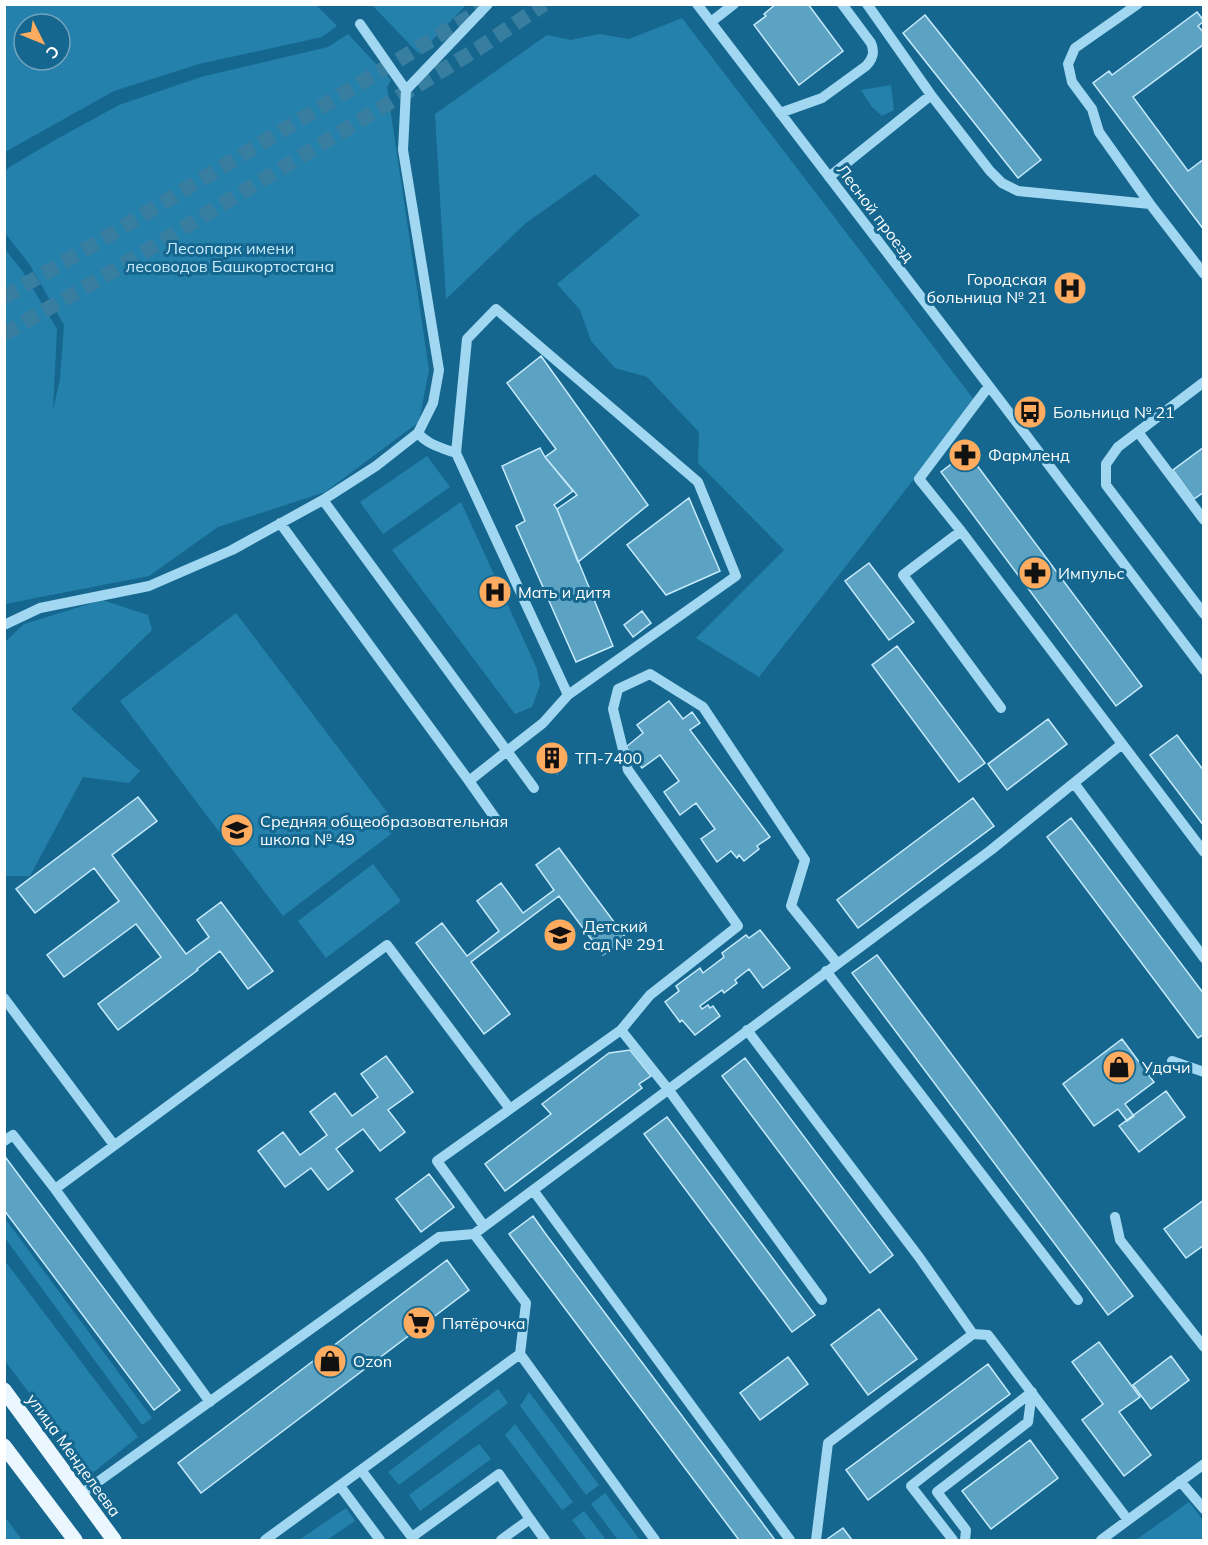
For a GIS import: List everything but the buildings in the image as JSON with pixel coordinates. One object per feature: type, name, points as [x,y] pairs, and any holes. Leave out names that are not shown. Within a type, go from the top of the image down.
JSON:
[{"type":"main road","name":"улица Менделеева","points":[[4,1390],[114,1540]]},
{"type":"main road","points":[[4,1446],[75,1540]]},
{"type":"street","points":[[406,90],[488,4]]},
{"type":"street","name":"Лесной проезд","points":[[697,4],[1203,670]]},
{"type":"street","points":[[711,22],[734,4]]},
{"type":"street","points":[[780,113],[825,96],[871,60],[873,53],[871,43],[842,4]]},
{"type":"street","points":[[867,4],[931,95],[990,171],[1002,183],[1018,191],[1150,204]]},
{"type":"street","points":[[1138,4],[1075,48],[1068,64],[1072,82],[1092,109],[1099,132],[1203,274]]},
{"type":"street","points":[[4,626],[40,608],[149,586],[232,550],[323,500],[376,466],[418,433],[433,403],[439,370],[404,150],[406,90],[360,24]]},
{"type":"street","points":[[830,177],[931,95]]},
{"type":"street","points":[[469,781],[543,723],[568,695],[736,576],[698,483],[496,309],[467,339],[456,453],[568,695]]},
{"type":"street","points":[[1203,382],[1118,447],[1106,464],[1106,485],[1203,614]]},
{"type":"street","points":[[989,386],[919,479],[961,531],[1203,852]]},
{"type":"street","points":[[1138,432],[1203,520]]},
{"type":"street","points":[[418,433],[423,440],[456,453]]},
{"type":"street","points":[[323,500],[534,788]]},
{"type":"street","points":[[280,524],[500,825]]},
{"type":"street","points":[[961,531],[903,575],[1001,708]]},
{"type":"street","points":[[484,1226],[437,1161],[621,1030],[650,995],[738,926],[628,770],[613,709],[618,689],[650,674],[703,707],[805,860],[791,906],[837,963]]},
{"type":"street","points":[[81,1494],[439,1237],[474,1234],[991,850],[1122,744]]},
{"type":"street","points":[[1074,783],[1203,958]]},
{"type":"street","points":[[55,1189],[387,945],[510,1109]]},
{"type":"street","points":[[826,971],[1078,1300]]},
{"type":"street","points":[[4,999],[114,1145]]},
{"type":"street","points":[[621,1030],[668,1089],[822,1300]]},
{"type":"street","points":[[747,1030],[919,1257],[974,1334]]},
{"type":"street","points":[[1172,1061],[1203,1072]]},
{"type":"street","points":[[4,1142],[12,1135],[55,1189],[210,1402]]},
{"type":"street","points":[[533,1190],[790,1540]]},
{"type":"street","points":[[1115,1217],[1120,1240],[1203,1347]]},
{"type":"street","points":[[474,1234],[526,1304],[520,1354],[655,1540]]},
{"type":"street","points":[[816,1540],[828,1443],[974,1334],[988,1335],[1128,1520]]},
{"type":"street","points":[[265,1540],[520,1354]]},
{"type":"street","points":[[953,1540],[911,1486],[1032,1392]]},
{"type":"street","points":[[965,1540],[966,1530],[937,1492],[1028,1422],[1032,1392]]},
{"type":"street","points":[[1101,1540],[1203,1464]]},
{"type":"street","points":[[361,1470],[413,1539],[499,1474],[545,1540]]},
{"type":"street","points":[[1180,1481],[1203,1509]]},
{"type":"street","points":[[340,1486],[380,1540]]},
{"type":"street","points":[[501,1540],[530,1519]]},
{"type":"green space","points":[[5,4],[316,5],[337,26],[322,37],[199,64],[114,91],[5,152]]},
{"type":"green space","points":[[372,5],[466,5],[419,54]]},
{"type":"green space","points":[[682,18],[975,401],[759,677],[696,638],[784,550],[698,463],[699,432],[647,377],[615,368],[591,341],[580,310],[557,284],[640,215],[595,174],[526,223],[446,299],[435,114],[547,35],[571,40],[599,34],[629,39]]},
{"type":"green space","name":"Лесопарк имени лесоводов Башкортостана","points":[[348,34],[391,80],[387,87],[429,370],[419,422],[325,492],[218,527],[149,576],[5,604],[4,248],[23,272],[57,329],[53,410],[60,379],[64,325],[30,265],[5,233],[5,172],[55,140],[119,105],[201,77],[328,47]]},
{"type":"green space","points":[[891,85],[894,110],[882,116],[872,107],[861,90]]},
{"type":"green space","points":[[427,456],[450,487],[383,534],[360,502]]},
{"type":"green space","points":[[461,502],[537,669],[540,685],[532,707],[515,714],[392,550]]},
{"type":"green space","points":[[102,600],[148,615],[152,630],[71,709],[140,771],[129,783],[83,777],[30,876],[5,876],[5,642],[24,624]]},
{"type":"green space","points":[[236,613],[399,828],[283,916],[120,701]]},
{"type":"green space","points":[[373,864],[401,901],[326,958],[298,921]]},
{"type":"green space","points":[[4,1217],[152,1418],[142,1425],[5,1238]]},
{"type":"green space","points":[[5,1261],[138,1437],[91,1474],[5,1361]]},
{"type":"green space","points":[[498,1389],[508,1403],[399,1485],[388,1472]]},
{"type":"green space","points":[[529,1392],[599,1485],[586,1495],[520,1406]]},
{"type":"green space","points":[[515,1424],[573,1502],[562,1510],[505,1435]]},
{"type":"green space","points":[[479,1444],[491,1459],[420,1511],[409,1495]]},
{"type":"green space","points":[[605,1493],[640,1540],[618,1540],[591,1504]]},
{"type":"green space","points":[[1189,1502],[1203,1520],[1201,1540],[1136,1540]]},
{"type":"green space","points":[[346,1508],[355,1521],[327,1540],[299,1540]]},
{"type":"green space","points":[[584,1511],[606,1540],[587,1540],[572,1520]]},
{"type":"green space","points":[[5,1517],[22,1540],[5,1540]]},
{"type":"tunnel","points":[[4,334],[111,272],[479,48],[544,4]]},
{"type":"tunnel","points":[[4,297],[481,10]]},
{"type":"place","name":"Городская больница № 21","points":[[1070,288]]},
{"type":"place","name":"Больница № 21","points":[[1030,412]]},
{"type":"place","name":"Фармленд","points":[[965,455]]},
{"type":"place","name":"Импульс","points":[[1035,573]]},
{"type":"place","name":"Мать и дитя","points":[[495,592]]},
{"type":"place","name":"ТП-7400","points":[[552,758]]},
{"type":"place","name":"Средняя общеобразовательная школа № 49","points":[[237,830]]},
{"type":"place","name":"Детский сад № 291","points":[[560,935]]},
{"type":"place","name":"Удачи","points":[[1119,1067]]},
{"type":"place","name":"Пятёрочка","points":[[419,1323]]},
{"type":"place","name":"Ozon","points":[[330,1361]]}]
